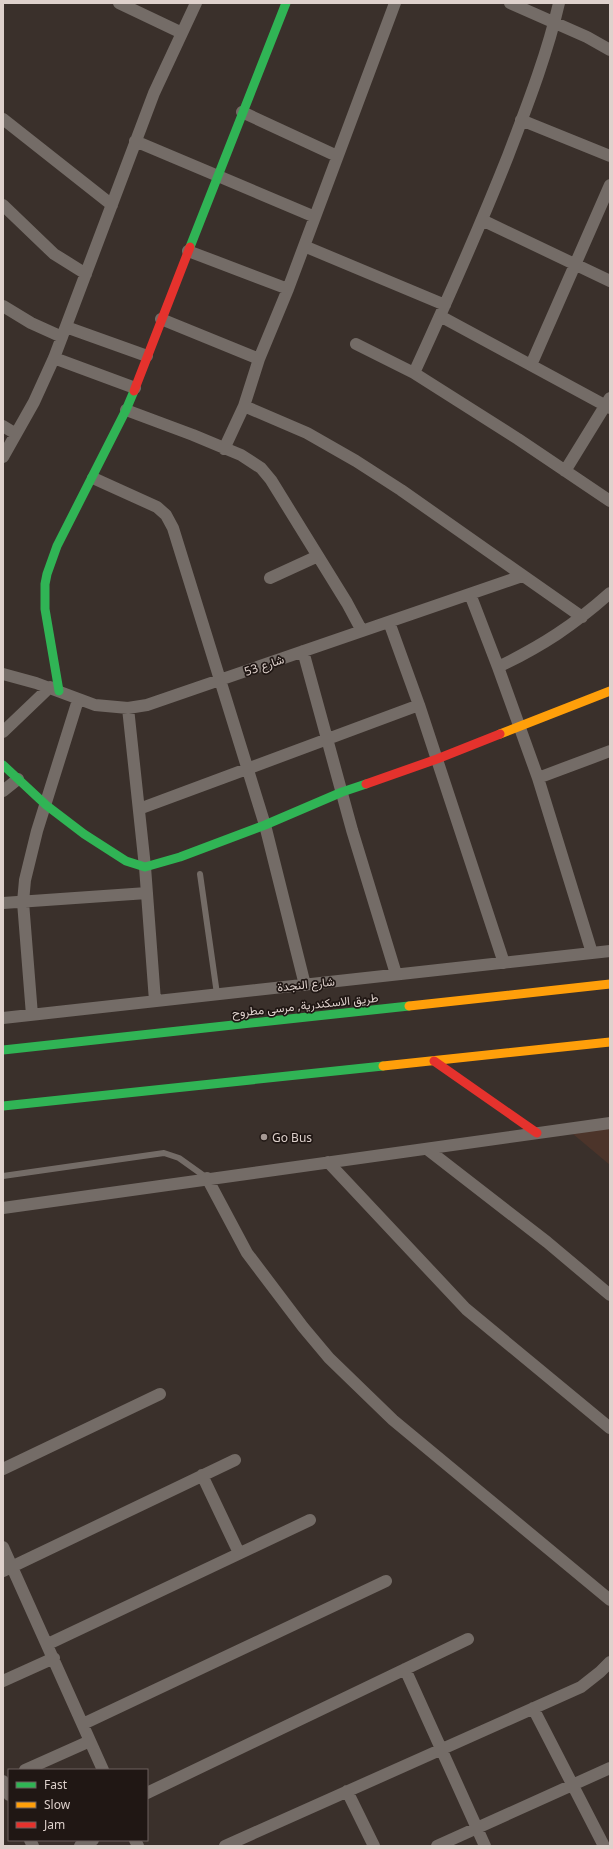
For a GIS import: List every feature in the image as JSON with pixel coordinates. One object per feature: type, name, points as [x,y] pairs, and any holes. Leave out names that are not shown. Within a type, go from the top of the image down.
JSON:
[{"type":"street","points":[[119,3],[182,33]]},
{"type":"street","points":[[3,458],[34,402],[54,358],[154,93],[196,3]]},
{"type":"street","points":[[3,732],[54,689],[44,606],[45,585],[57,546],[93,478],[126,410],[286,3]]},
{"type":"street","points":[[224,449],[244,406],[259,359],[288,289],[395,3]]},
{"type":"street","points":[[510,3],[587,37],[610,50]]},
{"type":"street","points":[[414,373],[482,220],[521,120],[554,23],[559,3]]},
{"type":"street","points":[[242,112],[337,156]]},
{"type":"street","points":[[3,119],[112,205]]},
{"type":"street","points":[[521,120],[610,156]]},
{"type":"street","points":[[135,141],[314,217]]},
{"type":"street","points":[[532,365],[610,185]]},
{"type":"street","points":[[3,206],[49,249],[86,274]]},
{"type":"street","points":[[482,220],[610,281]]},
{"type":"street","points":[[304,246],[445,305]]},
{"type":"street","points":[[188,250],[288,289]]},
{"type":"street","points":[[3,306],[31,323],[147,356]]},
{"type":"street","points":[[440,316],[609,404],[565,471]]},
{"type":"street","points":[[161,319],[259,359]]},
{"type":"street","points":[[356,344],[414,373],[518,439],[610,501]]},
{"type":"street","points":[[54,358],[135,388]]},
{"type":"street","points":[[244,406],[307,433],[350,458],[401,490],[582,617]]},
{"type":"street","points":[[126,410],[241,455],[261,468],[271,480],[347,603],[362,631]]},
{"type":"street","points":[[3,426],[16,434]]},
{"type":"street","points":[[93,478],[157,507],[166,515],[173,528],[265,825],[305,985]]},
{"type":"street","points":[[270,578],[318,556]]},
{"type":"street","name":"شارع 53","points":[[3,674],[54,689],[95,706],[128,708],[147,705],[522,576]]},
{"type":"street","points":[[498,666],[531,651],[582,617],[610,593]]},
{"type":"street","points":[[470,594],[498,666],[538,778],[592,953]]},
{"type":"street","points":[[389,622],[419,705],[504,963]]},
{"type":"street","points":[[303,652],[342,792],[396,974]]},
{"type":"street","points":[[3,765],[46,805],[106,849],[126,861],[145,867],[180,858],[265,825],[342,792],[437,759],[610,691]]},
{"type":"street","points":[[32,1015],[23,902],[30,857],[78,700]]},
{"type":"street","points":[[139,809],[419,705]]},
{"type":"street","points":[[128,708],[145,867],[155,1001]]},
{"type":"street","points":[[538,778],[610,750]]},
{"type":"street","points":[[3,791],[18,778]]},
{"type":"street","points":[[3,903],[147,893]]},
{"type":"street","name":"شارع النجدة","points":[[3,1018],[610,951]]},
{"type":"street","name":"طريق الاسكندرية, مرسى مطروح","points":[[3,1050],[610,984]]},
{"type":"street","points":[[3,1106],[610,1042]]},
{"type":"street","points":[[434,1061],[537,1134]]},
{"type":"street","points":[[3,1208],[207,1178],[610,1123]]},
{"type":"street","points":[[427,1149],[547,1242],[610,1295]]},
{"type":"street","points":[[328,1162],[466,1309],[609,1426]]},
{"type":"street","points":[[207,1178],[247,1253],[303,1327],[329,1358],[393,1420],[610,1600]]},
{"type":"street","points":[[3,1469],[160,1394]]},
{"type":"street","points":[[7,1569],[235,1460]]},
{"type":"street","points":[[202,1475],[239,1554]]},
{"type":"street","points":[[48,1644],[310,1520]]},
{"type":"street","points":[[3,1547],[7,1569],[48,1644],[103,1769]]},
{"type":"street","points":[[83,1724],[386,1581]]},
{"type":"street","points":[[148,1793],[468,1639]]},
{"type":"street","points":[[3,1681],[54,1658]]},
{"type":"street","points":[[225,1846],[581,1687],[610,1662]]},
{"type":"street","points":[[405,1669],[485,1846]]},
{"type":"street","points":[[533,1708],[604,1846]]},
{"type":"street","points":[[27,1769],[90,1741]]},
{"type":"street","points":[[437,1846],[610,1768]]},
{"type":"street","points":[[3,1781],[8,1793]]},
{"type":"street","points":[[347,1791],[374,1846]]},
{"type":"street","points":[[80,1846],[91,1841]]},
{"type":"lane","points":[[200,874],[217,994]]},
{"type":"lane","points":[[3,1176],[164,1153],[179,1158],[207,1178]]},
{"type":"shaded area","points":[[610,1127],[610,1165],[573,1134]]},
{"type":"traffic: fast","points":[[190,247],[286,3]]},
{"type":"traffic: fast","points":[[59,691],[45,609],[45,584],[47,574],[57,546],[126,410],[134,391]]},
{"type":"traffic: fast","points":[[3,765],[46,805],[84,834],[126,861],[145,867],[180,857],[265,825],[342,792],[366,784]]},
{"type":"traffic: fast","points":[[3,1050],[409,1006]]},
{"type":"traffic: fast","points":[[3,1106],[383,1066]]},
{"type":"traffic: slow","points":[[500,734],[610,691]]},
{"type":"traffic: slow","points":[[409,1006],[610,984]]},
{"type":"traffic: slow","points":[[383,1066],[610,1042]]},
{"type":"traffic: jam","points":[[134,391],[190,247]]},
{"type":"traffic: jam","points":[[366,784],[437,759],[500,734]]},
{"type":"traffic: jam","points":[[434,1061],[537,1133]]},
{"type":"place","name":"Go Bus","points":[[264,1137]]}]
